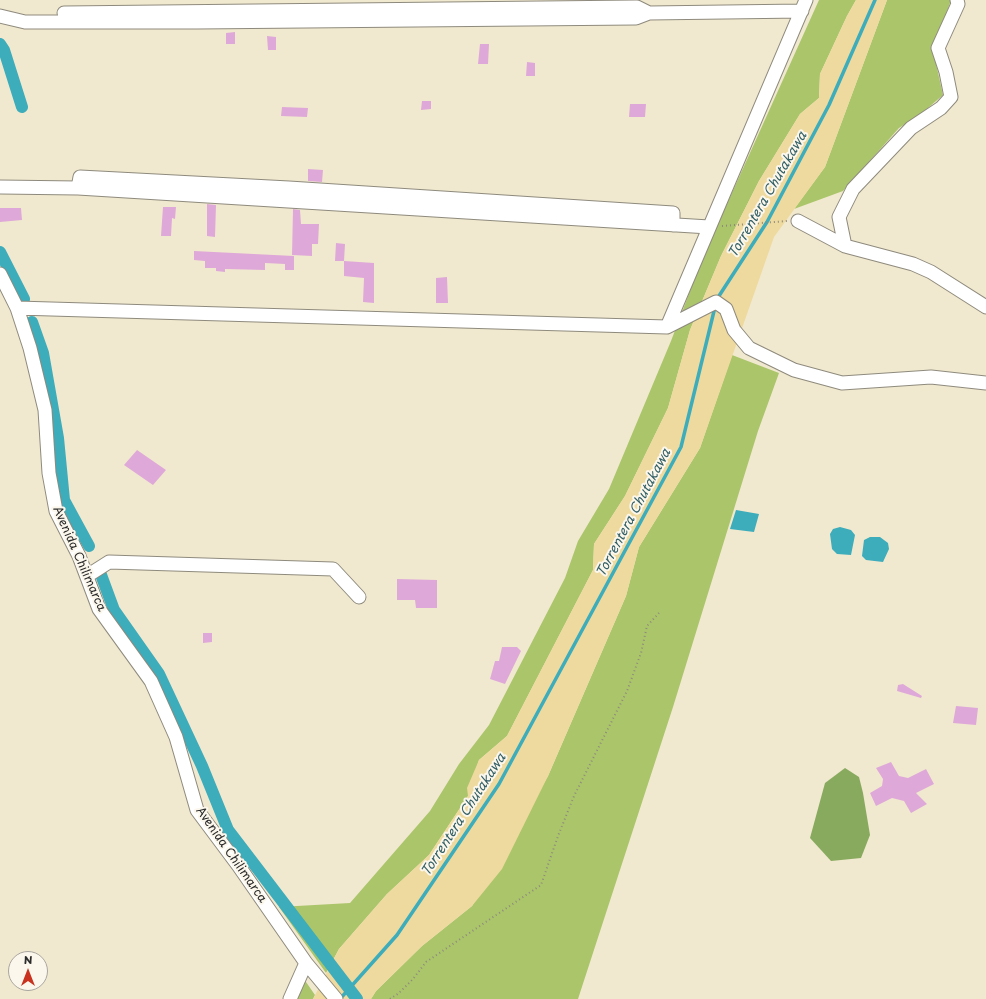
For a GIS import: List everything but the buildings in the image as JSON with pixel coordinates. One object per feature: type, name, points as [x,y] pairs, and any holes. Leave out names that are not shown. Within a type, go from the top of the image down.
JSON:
[{"type":"street","points":[[845,246],[839,217],[854,189],[911,128],[941,108],[951,97],[946,72],[938,48],[958,4],[957,0]]},
{"type":"street","points":[[0,15],[520,4],[641,7],[804,5],[667,327]]},
{"type":"street","points":[[0,15],[25,22],[636,18],[641,7]]},
{"type":"street","points":[[0,187],[78,188],[709,227]]},
{"type":"street","points":[[798,221],[845,246],[913,264],[930,272],[986,307]]},
{"type":"street","name":"Avenida Chilimarca","points":[[0,274],[17,308],[30,348],[45,410],[49,473],[56,512],[79,556],[99,609],[151,681],[176,737],[197,810],[238,865],[306,963],[333,996]]},
{"type":"street","points":[[17,308],[667,327],[716,302],[726,309],[734,330],[748,348],[794,370],[842,383],[931,377],[986,383]]},
{"type":"street","points":[[87,576],[109,562],[333,569],[360,597]]},
{"type":"street","points":[[290,999],[306,963]]},
{"type":"path","points":[[709,227],[798,221]]},
{"type":"path","points":[[390,999],[399,993],[413,979],[426,962],[503,912],[541,885],[574,796],[627,691],[641,654],[647,626],[659,613]]},
{"type":"green space","points":[[819,0],[856,0],[820,74],[819,98],[800,114],[759,181],[721,256],[690,330],[668,408],[625,496],[594,544],[593,570],[507,736],[479,760],[468,796],[429,855],[387,894],[339,949],[326,973],[279,907],[350,903],[430,811],[459,764],[489,725],[565,578],[578,541],[609,489],[671,341],[703,257]]},
{"type":"green space","points":[[887,0],[952,0],[933,50],[943,95],[922,113],[899,128],[843,191],[794,209],[825,167]]},
{"type":"green space","points":[[732,355],[779,373],[758,431],[673,707],[578,999],[371,999],[376,991],[422,946],[472,906],[548,776],[626,596],[639,547],[700,448]]},
{"type":"green space","points":[[845,768],[859,777],[870,835],[861,858],[831,861],[810,838],[825,783]]},
{"type":"green space","points":[[297,969],[315,995],[313,999],[285,999]]},
{"type":"sand","points":[[856,0],[887,0],[825,167],[774,237],[700,448],[639,547],[626,596],[548,776],[502,869],[472,906],[422,946],[376,991],[371,999],[313,999],[339,949],[387,894],[429,855],[468,796],[467,788],[479,760],[507,736],[593,570],[594,544],[625,496],[668,408],[690,330],[721,256],[759,181],[800,114],[819,98],[820,74]]},
{"type":"water","points":[[736,510],[759,514],[754,532],[730,529]]},
{"type":"water","points":[[840,527],[851,530],[855,535],[851,555],[837,554],[832,549],[830,534],[833,529]]},
{"type":"water","points":[[870,537],[880,537],[888,543],[889,549],[883,562],[866,560],[862,556],[864,540]]},
{"type":"waterway","name":"Torrentera Chutakawa","points":[[717,299],[767,222],[829,105],[875,0]]},
{"type":"waterway","points":[[0,44],[4,50],[22,107]]},
{"type":"waterway","points":[[0,252],[24,299]]},
{"type":"waterway","name":"Torrentera Chutakawa","points":[[340,999],[397,935],[499,784],[681,447],[715,307]]},
{"type":"waterway","points":[[32,322],[43,353],[58,438],[64,500],[89,546]]},
{"type":"waterway","points":[[100,572],[114,610],[159,674],[202,766],[228,830],[357,999]]}]
